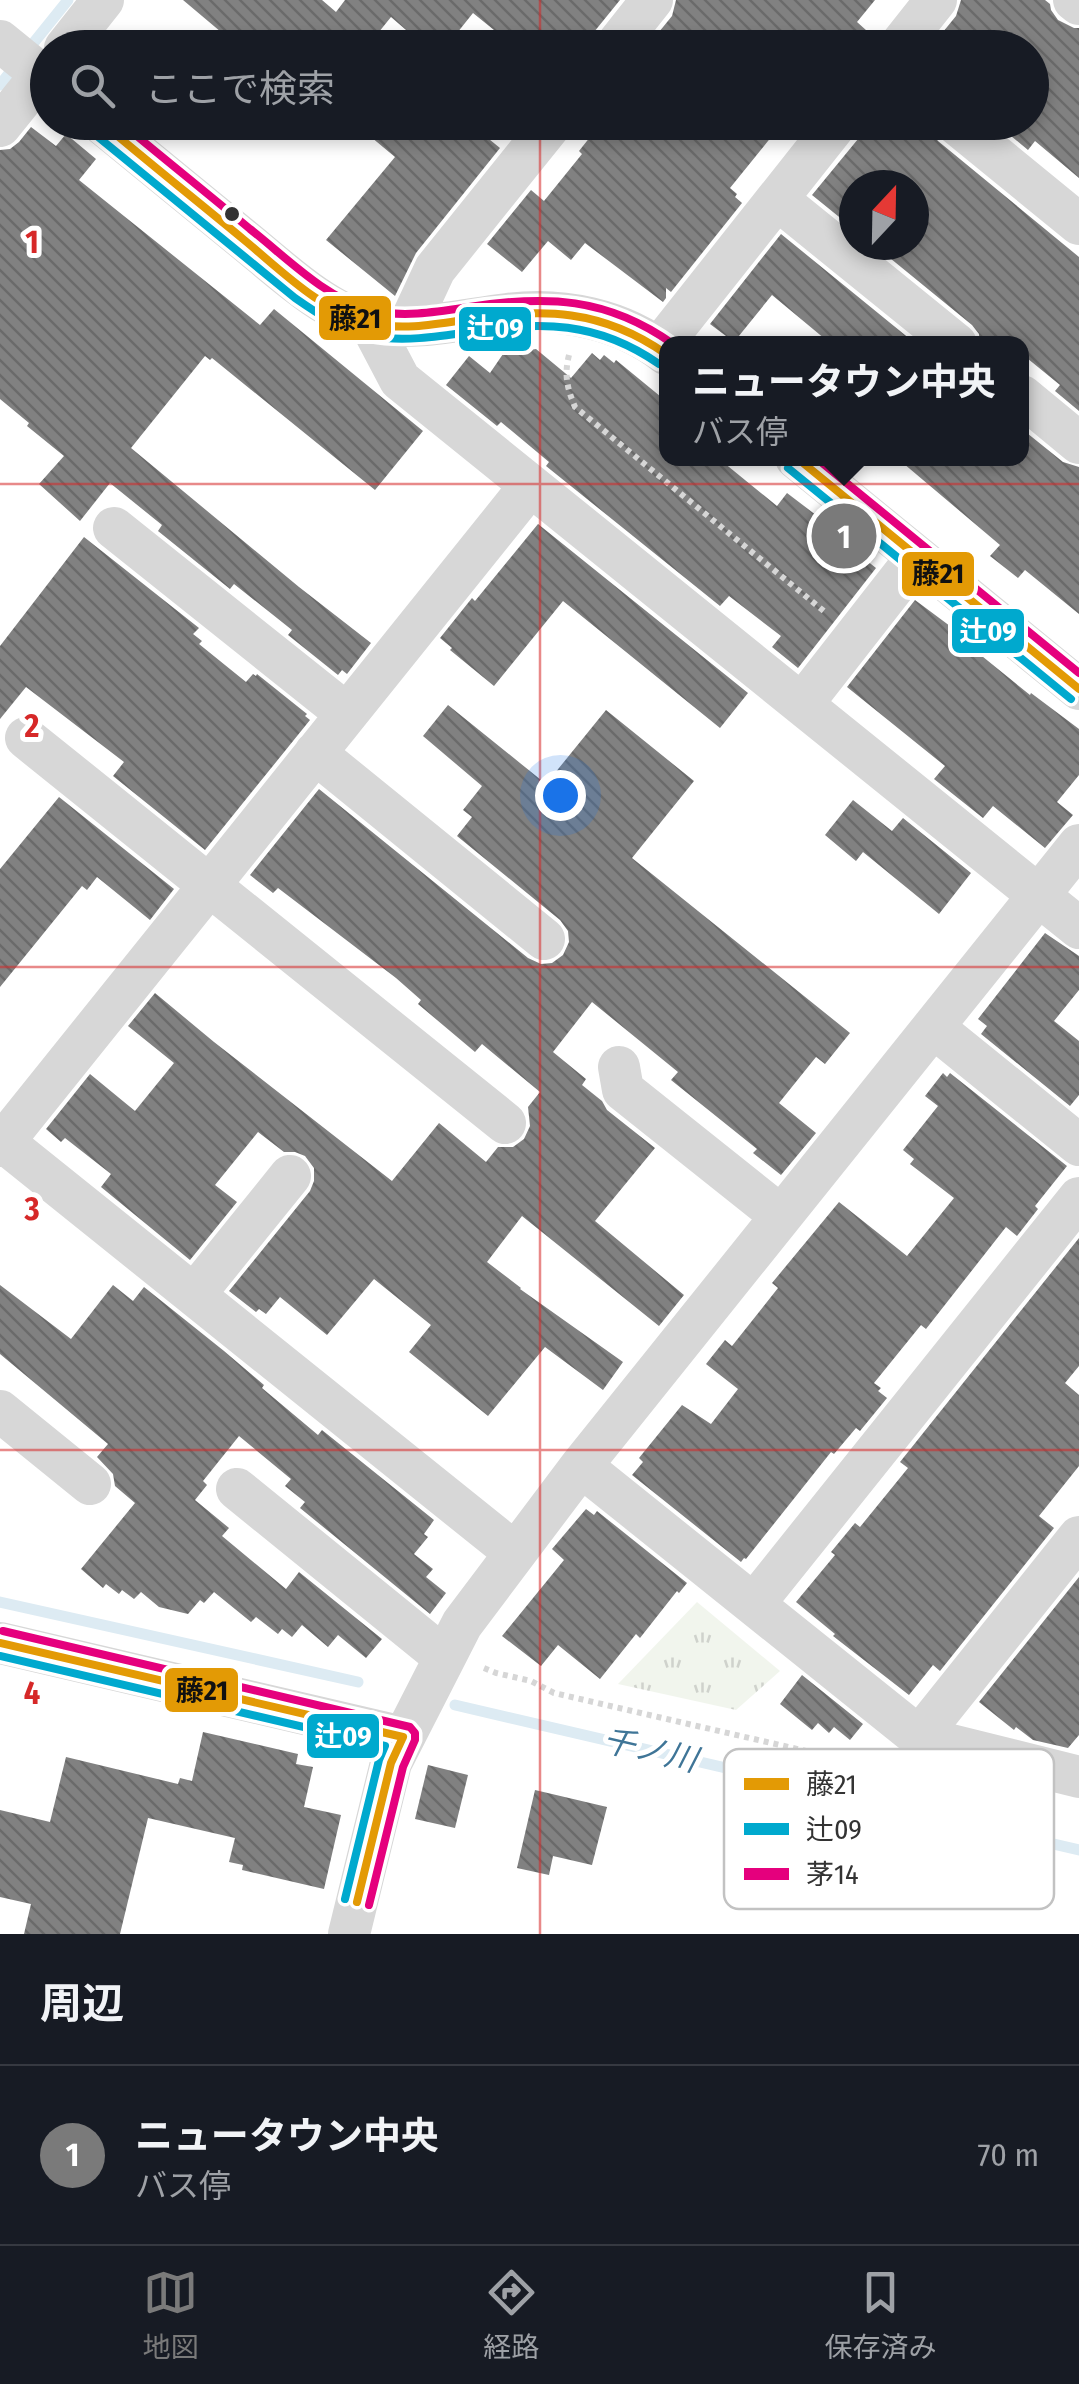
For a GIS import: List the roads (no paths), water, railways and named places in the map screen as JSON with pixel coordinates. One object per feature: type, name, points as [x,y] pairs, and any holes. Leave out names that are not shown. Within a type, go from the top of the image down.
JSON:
[{"type":"street","points":[[72,30],[103,0]]},
{"type":"street","points":[[628,30],[652,0]]},
{"type":"street","points":[[912,30],[936,0]]},
{"type":"street","points":[[0,126],[30,75]]},
{"type":"street","points":[[122,140],[300,285],[339,311],[390,324],[451,322],[511,313],[578,314],[622,328],[659,349]]},
{"type":"street","points":[[390,324],[540,140]]},
{"type":"street","points":[[674,336],[824,140]]},
{"type":"street","points":[[976,140],[1079,224]]},
{"type":"street","points":[[777,199],[946,336]]},
{"type":"street","points":[[390,324],[400,380],[1079,928]]},
{"type":"street","points":[[1029,402],[1079,443]]},
{"type":"street","points":[[806,466],[1079,689]]},
{"type":"street","points":[[514,1552],[1,1142],[530,486]]},
{"type":"street","points":[[114,528],[346,714]]},
{"type":"street","points":[[803,703],[918,557]]},
{"type":"street","points":[[26,738],[504,1123]]},
{"type":"street","points":[[316,753],[544,940]]},
{"type":"street","points":[[349,1934],[391,1763],[462,1624],[580,1466],[1079,845]]},
{"type":"street","points":[[933,1028],[1079,1145]]},
{"type":"street","points":[[619,1067],[623,1090],[781,1216]]},
{"type":"street","points":[[194,1295],[290,1176]]},
{"type":"street","points":[[754,1604],[1079,1198]]},
{"type":"street","points":[[0,1411],[90,1484]]},
{"type":"street","points":[[580,1466],[754,1604],[906,1749]]},
{"type":"street","points":[[237,1489],[446,1654]]},
{"type":"street","points":[[917,1749],[1079,1536]]},
{"type":"street","points":[[0,1643],[402,1736]]},
{"type":"street","points":[[1054,1774],[1079,1777]]},
{"type":"waterway","points":[[44,30],[68,0]]},
{"type":"waterway","points":[[27,51],[30,47]]},
{"type":"waterway","points":[[0,85],[15,66]]},
{"type":"waterway","name":"千ノ川","points":[[0,1602],[358,1682]]},
{"type":"waterway","name":"千ノ川","points":[[455,1705],[724,1768]]},
{"type":"waterway","name":"千ノ川","points":[[1054,1844],[1079,1850]]},
{"type":"place","name":"ニュータウン中央","points":[[844,536]]}]
